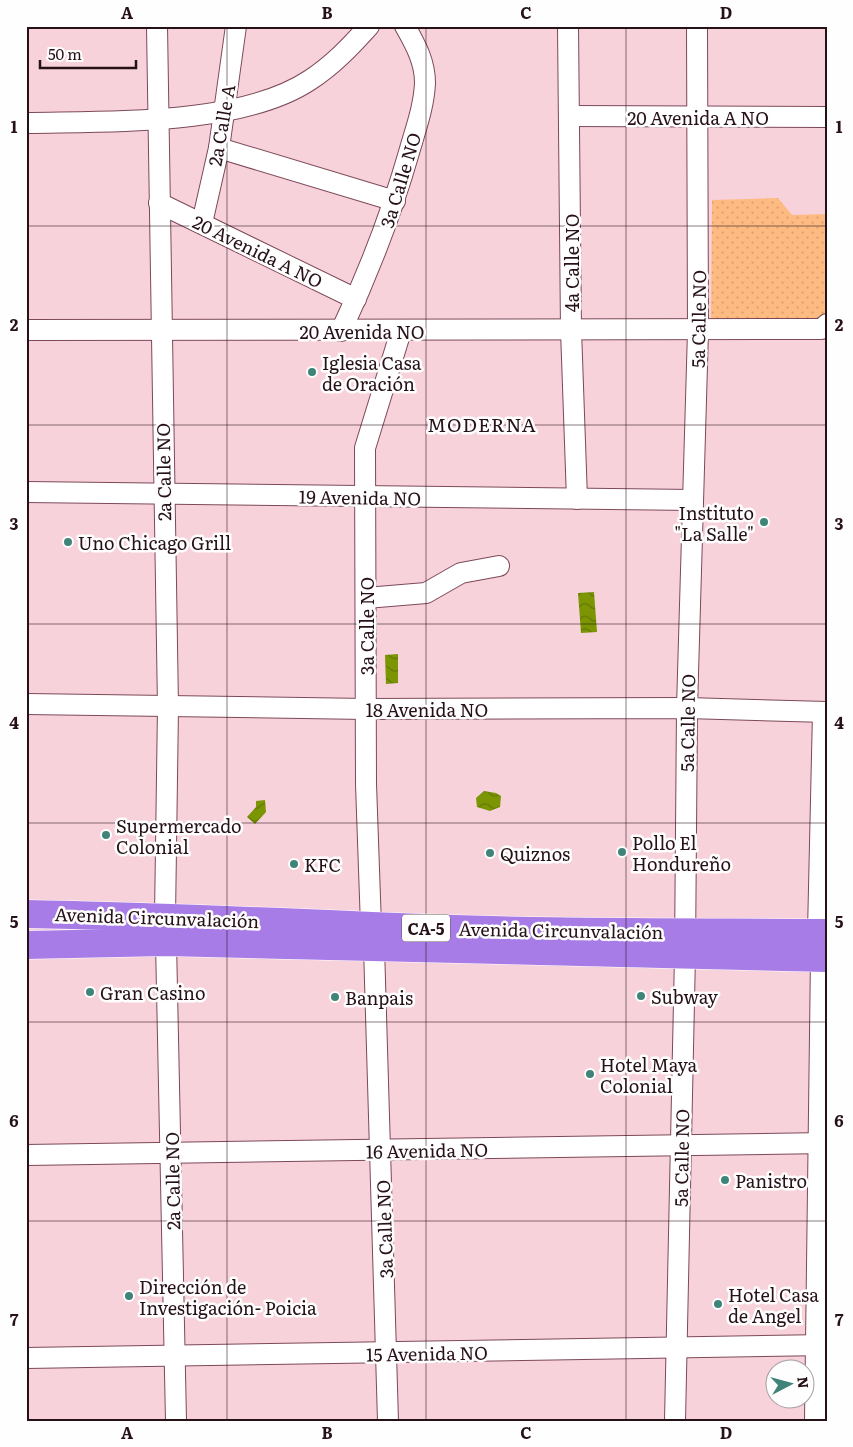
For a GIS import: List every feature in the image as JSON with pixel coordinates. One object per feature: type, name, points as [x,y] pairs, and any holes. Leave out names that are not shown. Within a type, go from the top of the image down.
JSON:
[{"type":"highway","name":"Avenida Circunvalación","points":[[26,914],[165,929],[373,937],[823,945]]},
{"type":"highway","name":"Avenida Circunvalación","points":[[26,945],[165,929]]},
{"type":"street","name":"2a Calle NO","points":[[157,26],[168,706],[165,929],[176,1421]]},
{"type":"street","name":"2a Calle A","points":[[202,223],[219,148],[236,26]]},
{"type":"street","points":[[26,123],[158,119],[225,110],[270,98],[308,81],[342,56],[369,26]]},
{"type":"street","name":"3a Calle NO","points":[[341,331],[356,299],[395,201],[422,105],[425,82],[422,59],[404,26]]},
{"type":"street","name":"4a Calle NO","points":[[568,26],[572,330],[577,499]]},
{"type":"street","name":"5a Calle NO","points":[[675,1421],[685,944],[687,708],[698,331],[697,26]]},
{"type":"street","name":"20 Avenida A NO","points":[[570,116],[827,118]]},
{"type":"street","points":[[219,148],[395,201]]},
{"type":"street","name":"20 Avenida A NO","points":[[159,203],[356,299]]},
{"type":"street","name":"20 Avenida NO","points":[[26,330],[698,331],[822,329],[827,324]]},
{"type":"street","name":"3a Calle NO","points":[[388,1421],[388,1353],[382,1150],[366,784],[365,448],[401,331]]},
{"type":"street","name":"19 Avenida NO","points":[[26,492],[693,500]]},
{"type":"street","points":[[366,598],[426,593],[461,573],[500,566]]},
{"type":"street","name":"18 Avenida NO","points":[[26,704],[367,709],[687,708],[825,712]]},
{"type":"street","points":[[815,1421],[821,1346],[825,712]]},
{"type":"street","name":"16 Avenida NO","points":[[26,1155],[822,1143]]},
{"type":"street","name":"15 Avenida NO","points":[[26,1358],[821,1346]]},
{"type":"shaded area","points":[[778,198],[792,215],[827,214],[827,313],[814,323],[711,323],[712,200]]},
{"type":"water","points":[[594,592],[597,632],[581,633],[578,593]]},
{"type":"water","points":[[398,654],[398,683],[386,684],[385,655]]},
{"type":"water","points":[[484,791],[501,796],[500,807],[490,811],[477,807],[476,798]]},
{"type":"water","points":[[265,800],[266,812],[255,824],[247,817],[256,807],[256,801]]},
{"type":"place","name":"Iglesia Casa de Oración","points":[[312,372]]},
{"type":"place","name":"Instituto \"La Salle\"","points":[[764,522]]},
{"type":"place","name":"Uno Chicago Grill","points":[[68,542]]},
{"type":"place","name":"Supermercado Colonial","points":[[106,835]]},
{"type":"place","name":"Pollo El Hondureño","points":[[622,852]]},
{"type":"place","name":"Quiznos","points":[[490,853]]},
{"type":"place","name":"KFC","points":[[294,864]]},
{"type":"place","name":"Gran Casino","points":[[90,992]]},
{"type":"place","name":"Subway","points":[[641,996]]},
{"type":"place","name":"Banpais","points":[[335,997]]},
{"type":"place","name":"Hotel Maya Colonial","points":[[590,1074]]},
{"type":"place","name":"Panistro","points":[[725,1180]]},
{"type":"place","name":"Dirección de Investigación- Poicia","points":[[129,1296]]},
{"type":"place","name":"Hotel Casa de Angel","points":[[718,1304]]},
{"type":"district","name":"MODERNA","points":[[482,424]]}]
